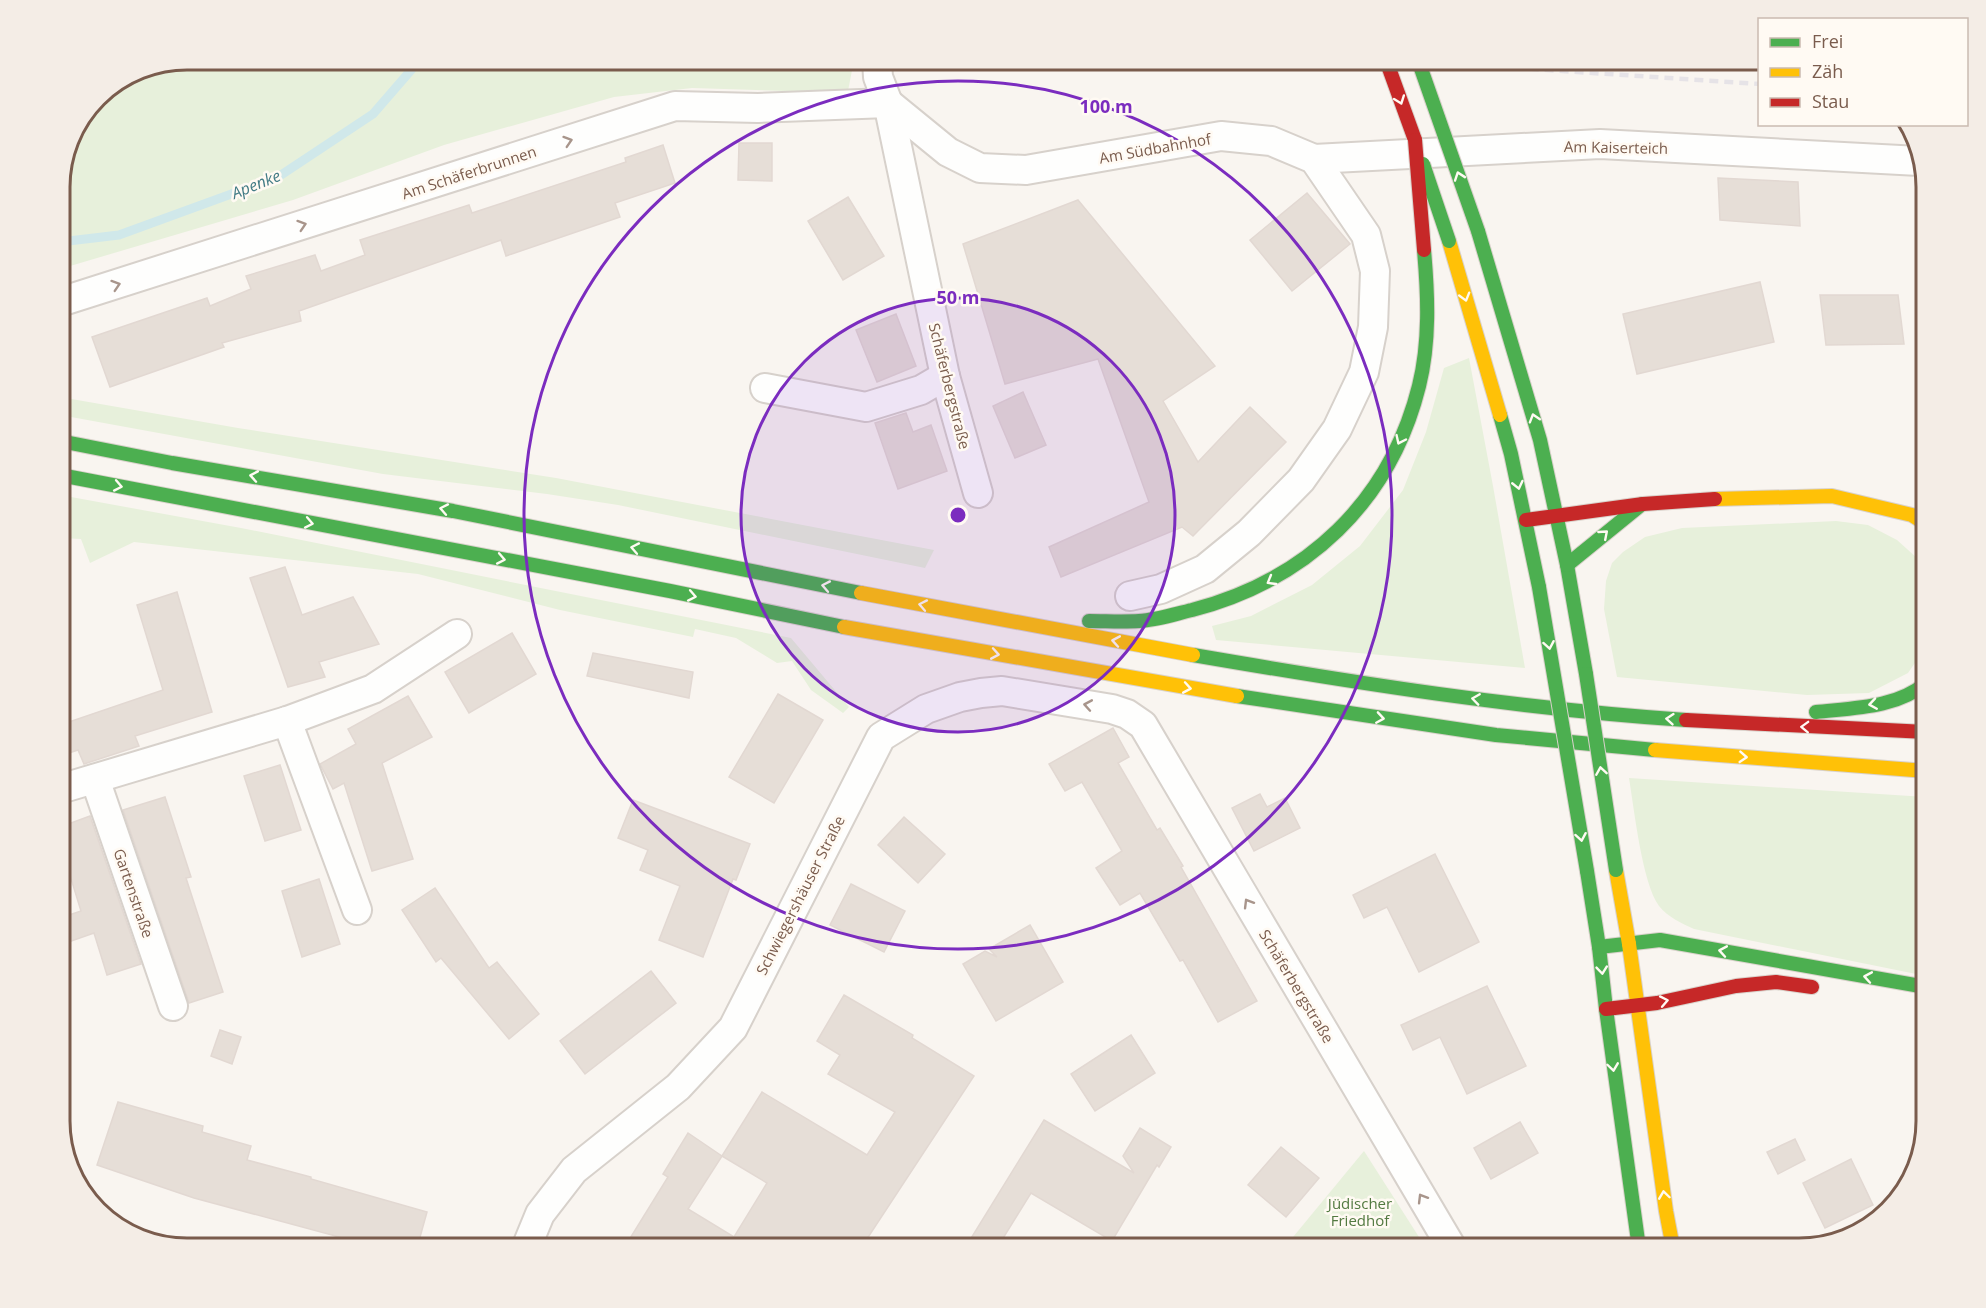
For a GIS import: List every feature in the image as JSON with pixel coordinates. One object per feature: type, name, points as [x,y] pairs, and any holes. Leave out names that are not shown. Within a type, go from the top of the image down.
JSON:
[{"type":"main road","points":[[1390,70],[1449,241],[1511,454],[1526,520],[1599,947],[1638,1238]]},
{"type":"main road","points":[[1422,70],[1478,231],[1540,440],[1557,515],[1629,944],[1671,1238]]},
{"type":"main road","points":[[1010,622],[1141,621],[1220,604],[1259,588],[1296,566],[1320,549],[1349,521],[1389,466],[1407,426],[1419,385],[1427,309],[1415,140]]},
{"type":"main road","points":[[71,443],[415,503],[884,598],[1298,673],[1504,703],[1728,724],[1916,732]]},
{"type":"main road","points":[[71,477],[670,591],[860,630],[1190,689],[1496,735],[1731,757],[1916,770]]},
{"type":"main road","points":[[1526,520],[1643,504],[1724,498],[1832,495],[1916,518]]},
{"type":"main road","points":[[1567,566],[1618,522],[1643,504]]},
{"type":"main road","points":[[1728,724],[1897,700],[1916,690]]},
{"type":"main road","points":[[1599,947],[1660,940],[1916,985]]},
{"type":"main road","points":[[1606,1009],[1637,1006],[1736,986],[1776,982],[1822,989]]},
{"type":"street","points":[[878,70],[888,103]]},
{"type":"street","name":"Am Schäferbrunnen","points":[[71,298],[675,106],[758,108],[888,103]]},
{"type":"street","name":"Am Südbahnhof","points":[[888,103],[948,152],[980,168],[1026,171],[1221,136],[1271,141],[1314,159]]},
{"type":"street","name":"Schäferbergstraße","points":[[888,103],[945,376],[978,493]]},
{"type":"street","name":"Am Kaiserteich","points":[[1314,159],[1600,144],[1912,160]]},
{"type":"street","points":[[1130,596],[1161,589],[1205,569],[1249,532],[1301,480],[1337,429],[1364,372],[1373,327],[1375,271],[1373,262],[1366,235],[1314,159]]},
{"type":"street","points":[[765,388],[866,407],[921,390],[945,376]]},
{"type":"street","points":[[71,786],[287,721],[373,688],[457,634]]},
{"type":"street","name":"Schwiegershäuser Straße","points":[[530,1238],[540,1214],[574,1170],[678,1087],[733,1028],[881,737],[926,709],[942,702],[970,695],[1002,691],[1112,709],[1127,714],[1143,725]]},
{"type":"street","points":[[287,721],[357,910]]},
{"type":"street","name":"Schäferbergstraße","points":[[1143,725],[1446,1238]]},
{"type":"street","name":"Gartenstraße","points":[[95,779],[173,1006]]},
{"type":"green space","points":[[187,70],[852,70],[848,91],[692,88],[614,97],[444,145],[293,200],[71,266],[71,172],[79,143],[90,122],[110,99],[129,86],[157,74]]},
{"type":"green space","points":[[1469,358],[1525,668],[1216,640],[1212,626],[1251,616],[1312,585],[1360,546],[1403,490],[1426,432],[1444,368]]},
{"type":"green space","points":[[71,399],[238,428],[556,478],[934,550],[925,568],[618,505],[383,474],[71,417]]},
{"type":"green space","points":[[71,497],[241,528],[791,638],[849,707],[843,713],[811,690],[792,661],[777,663],[736,638],[695,629],[693,637],[560,610],[418,574],[134,542],[90,563],[81,539],[71,539]]},
{"type":"green space","points":[[1836,521],[1868,525],[1897,540],[1916,557],[1916,661],[1908,673],[1869,693],[1807,695],[1617,677],[1604,609],[1606,581],[1612,563],[1623,552],[1645,537],[1682,528]]},
{"type":"green space","points":[[1629,778],[1916,796],[1916,974],[1694,929],[1671,917],[1659,906],[1648,881]]},
{"type":"green space","name":"Jüdischer Friedhof","points":[[1364,1151],[1420,1238],[1292,1238]]},
{"type":"building","points":[[739,143],[772,143],[772,181],[738,180]]},
{"type":"building","points":[[663,145],[675,183],[615,203],[620,217],[506,256],[501,240],[299,311],[301,321],[222,343],[224,347],[110,387],[92,337],[207,298],[210,306],[251,289],[246,276],[315,255],[321,271],[365,255],[360,240],[469,205],[472,213],[626,162],[625,158]]},
{"type":"building","points":[[1718,178],[1798,182],[1800,226],[1720,220]]},
{"type":"building","points":[[1307,193],[1350,244],[1292,291],[1250,240]]},
{"type":"building","points":[[848,197],[884,256],[843,280],[808,221]]},
{"type":"building","points":[[1078,200],[1215,366],[1163,401],[1198,462],[1250,407],[1286,442],[1193,536],[1182,527],[1061,577],[1049,547],[1149,502],[1098,359],[1005,384],[963,244]]},
{"type":"building","points":[[1760,282],[1774,342],[1637,374],[1623,314]]},
{"type":"building","points":[[1820,295],[1898,295],[1904,344],[1826,345]]},
{"type":"building","points":[[896,314],[916,366],[877,382],[856,330]]},
{"type":"building","points":[[1023,392],[1046,445],[1015,458],[993,406]]},
{"type":"building","points":[[906,413],[913,432],[931,425],[947,471],[898,489],[875,423]]},
{"type":"building","points":[[285,567],[302,615],[353,597],[379,644],[319,662],[325,677],[288,687],[250,578]]},
{"type":"building","points":[[177,592],[212,712],[135,736],[139,746],[84,764],[78,750],[71,752],[71,721],[163,690],[137,605]]},
{"type":"building","points":[[512,633],[536,674],[469,713],[445,672]]},
{"type":"building","points":[[593,653],[693,672],[689,698],[587,676]]},
{"type":"building","points":[[778,694],[823,720],[774,803],[729,777]]},
{"type":"building","points":[[408,696],[432,737],[382,763],[413,859],[372,871],[344,783],[333,789],[320,764],[356,744],[348,729]]},
{"type":"building","points":[[1113,728],[1129,757],[1118,763],[1157,830],[1160,828],[1183,866],[1181,867],[1257,1001],[1218,1022],[1183,960],[1180,961],[1140,893],[1120,905],[1096,868],[1122,851],[1082,782],[1065,791],[1049,764]]},
{"type":"building","points":[[280,765],[301,830],[265,841],[244,776]]},
{"type":"building","points":[[1260,794],[1267,807],[1285,798],[1300,828],[1254,851],[1232,808]]},
{"type":"building","points":[[165,797],[191,877],[186,878],[223,992],[189,1003],[123,810]]},
{"type":"building","points":[[633,800],[750,844],[736,880],[733,879],[703,957],[659,940],[680,886],[640,870],[648,850],[618,838]]},
{"type":"building","points":[[90,816],[141,964],[107,975],[94,933],[71,941],[71,914],[81,911],[71,879],[71,823]]},
{"type":"building","points":[[904,817],[945,854],[918,883],[878,845]]},
{"type":"building","points":[[1435,854],[1479,942],[1419,972],[1387,907],[1364,918],[1353,895]]},
{"type":"building","points":[[319,879],[340,944],[302,957],[282,891]]},
{"type":"building","points":[[851,884],[905,911],[884,952],[830,925]]},
{"type":"building","points":[[435,888],[489,968],[497,962],[539,1014],[509,1039],[441,958],[436,962],[402,910]]},
{"type":"building","points":[[1030,925],[1063,982],[996,1021],[963,964],[985,951],[997,957],[989,949]]},
{"type":"building","points":[[651,971],[676,1003],[585,1074],[560,1041]]},
{"type":"building","points":[[1487,986],[1526,1066],[1467,1094],[1440,1037],[1413,1050],[1401,1025]]},
{"type":"building","points":[[844,995],[913,1035],[912,1038],[974,1076],[868,1238],[630,1238],[668,1177],[663,1174],[688,1133],[722,1156],[762,1092],[867,1155],[895,1112],[828,1074],[840,1055],[817,1041]],"holes":[[[722,1156],[767,1183],[734,1237],[688,1209]]]},
{"type":"building","points":[[220,1030],[241,1037],[232,1064],[211,1056]]},
{"type":"building","points":[[1131,1035],[1155,1073],[1095,1111],[1071,1074]]},
{"type":"building","points":[[118,1102],[203,1126],[202,1132],[251,1146],[247,1160],[427,1212],[420,1238],[342,1238],[194,1198],[97,1165]]},
{"type":"building","points":[[1044,1120],[1134,1173],[1123,1156],[1140,1128],[1171,1147],[1159,1167],[1157,1165],[1114,1238],[1107,1238],[1031,1193],[1003,1238],[971,1238]]},
{"type":"building","points":[[1520,1122],[1538,1153],[1491,1179],[1474,1148]]},
{"type":"building","points":[[1795,1139],[1805,1160],[1778,1174],[1767,1152]]},
{"type":"building","points":[[1281,1147],[1319,1178],[1286,1217],[1248,1185]]},
{"type":"building","points":[[1851,1159],[1873,1205],[1825,1228],[1803,1183]]},
{"type":"waterway","name":"Apenke","points":[[71,241],[119,235],[278,177],[373,114],[411,70]]},
{"type":"railway","points":[[1547,70],[1758,84]]},
{"type":"traffic: fast","points":[[1422,70],[1478,231]]},
{"type":"traffic: fast","points":[[1423,164],[1449,241]]},
{"type":"traffic: fast","points":[[1478,231],[1540,440],[1567,565],[1586,674]]},
{"type":"traffic: fast","points":[[1089,621],[1152,619],[1234,597],[1272,579],[1307,557],[1338,530],[1365,500],[1387,466],[1406,428],[1419,386],[1425,353],[1427,318],[1424,250]]},
{"type":"traffic: fast","points":[[1500,415],[1511,454],[1539,587]]},
{"type":"traffic: fast","points":[[71,443],[172,463],[453,511],[861,593]]},
{"type":"traffic: fast","points":[[71,477],[670,591],[844,627]]},
{"type":"traffic: fast","points":[[1567,565],[1642,504]]},
{"type":"traffic: fast","points":[[1539,587],[1587,871]]},
{"type":"traffic: fast","points":[[1193,655],[1438,694],[1562,709],[1686,720]]},
{"type":"traffic: fast","points":[[1586,674],[1616,870]]},
{"type":"traffic: fast","points":[[1816,712],[1859,708],[1888,702],[1902,698],[1916,690]]},
{"type":"traffic: fast","points":[[1237,696],[1496,735],[1655,750]]},
{"type":"traffic: fast","points":[[1587,871],[1606,1009]]},
{"type":"traffic: fast","points":[[1599,947],[1660,940],[1916,985]]},
{"type":"traffic: fast","points":[[1606,1009],[1638,1238]]},
{"type":"traffic: slow","points":[[1449,241],[1500,415]]},
{"type":"traffic: slow","points":[[1715,499],[1832,496],[1916,518]]},
{"type":"traffic: slow","points":[[861,593],[1193,655]]},
{"type":"traffic: slow","points":[[844,627],[1237,696]]},
{"type":"traffic: slow","points":[[1655,750],[1916,770]]},
{"type":"traffic: slow","points":[[1616,870],[1629,944]]},
{"type":"traffic: slow","points":[[1629,944],[1671,1238]]},
{"type":"traffic: jam","points":[[1390,70],[1415,140]]},
{"type":"traffic: jam","points":[[1415,140],[1424,250]]},
{"type":"traffic: jam","points":[[1526,520],[1643,504],[1715,499]]},
{"type":"traffic: jam","points":[[1686,720],[1916,732]]},
{"type":"traffic: jam","points":[[1606,1009],[1657,1003],[1736,986],[1776,982],[1812,987]]}]
